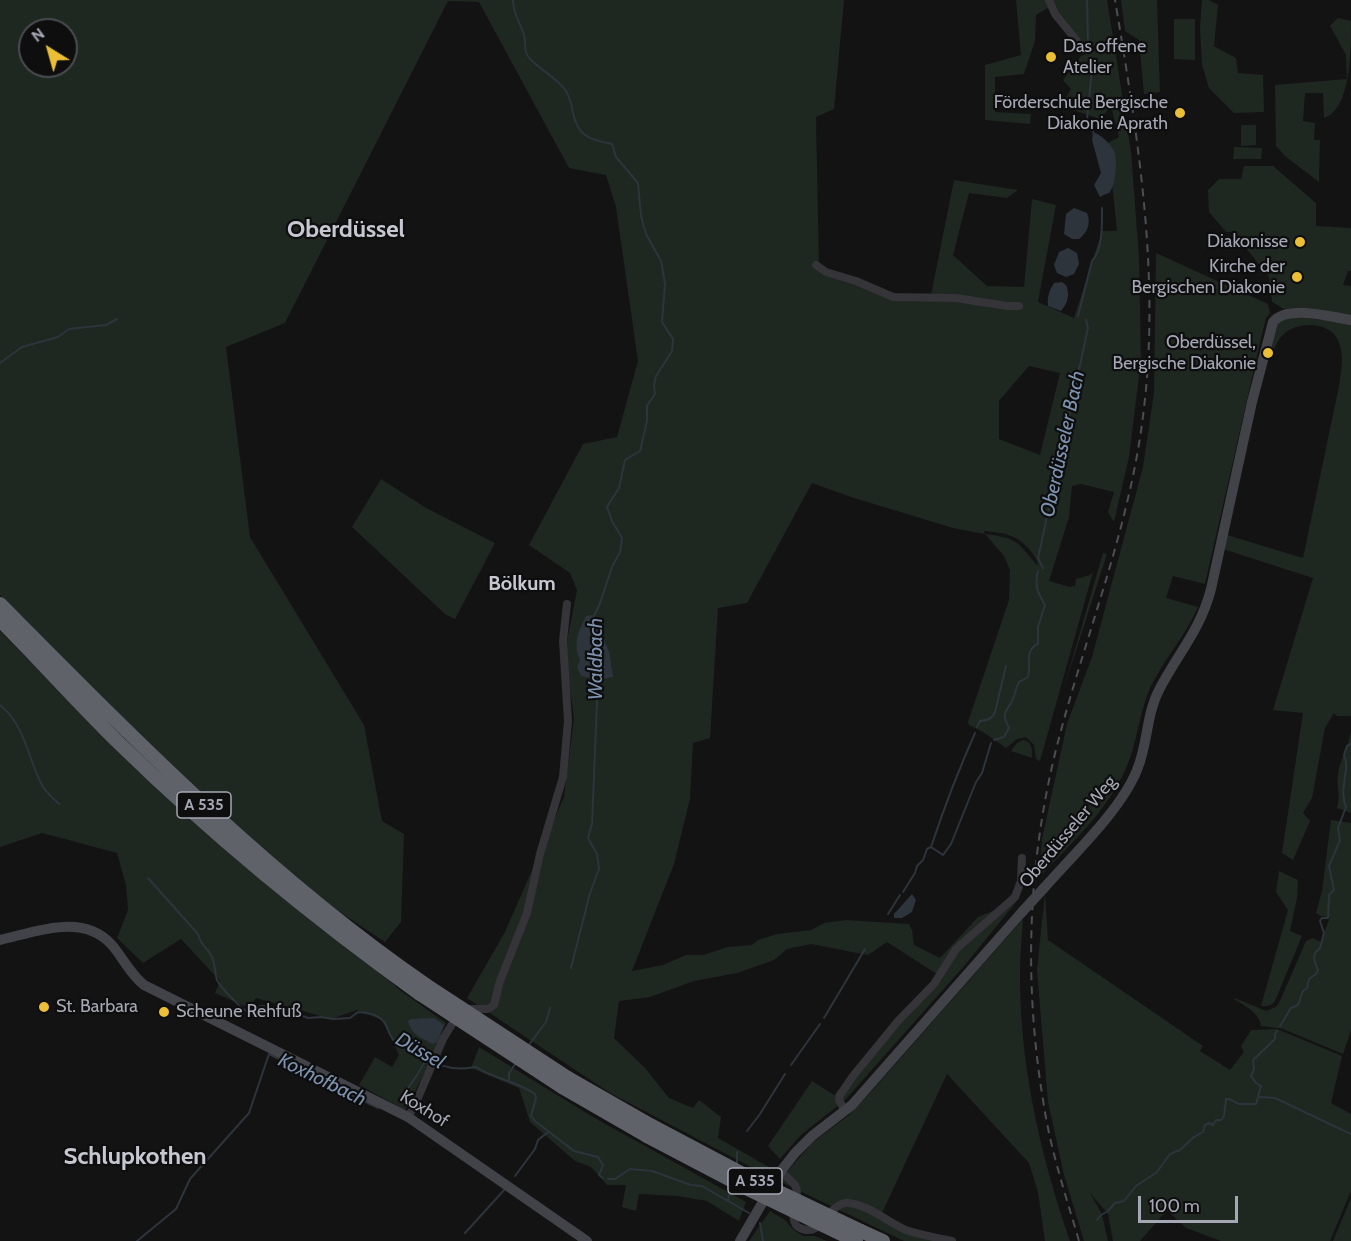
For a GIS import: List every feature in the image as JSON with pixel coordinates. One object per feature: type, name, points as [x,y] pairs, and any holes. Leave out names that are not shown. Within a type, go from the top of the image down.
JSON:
[{"type":"highway","name":"A 535","points":[[0,604],[130,735],[252,849],[423,990]]},
{"type":"highway","name":"A 535","points":[[0,620],[120,744],[187,807],[305,908],[423,990],[565,1082],[649,1131],[756,1181],[858,1238],[883,1241]]},
{"type":"street","points":[[1048,0],[1055,14],[1077,41]]},
{"type":"street","points":[[816,266],[826,272],[856,281],[893,297],[956,298],[1019,306]]},
{"type":"street","name":"Oberdüsseler Weg","points":[[740,1241],[781,1171],[795,1153],[812,1136],[845,1111],[1112,812],[1126,791],[1140,761],[1157,693],[1193,636],[1203,615],[1211,589],[1266,345],[1277,313],[1293,312],[1351,320]]},
{"type":"street","points":[[408,1117],[435,1054],[460,1014],[469,1009],[492,1007],[527,913],[540,854],[563,777],[568,721],[563,641],[567,604]]},
{"type":"street","name":"Oberdüsseler Weg","points":[[845,1111],[839,1100],[840,1095],[854,1076],[898,1021],[934,984],[956,949],[1011,902],[1017,894],[1021,881],[1022,858]]},
{"type":"street","name":"Koxhof","points":[[0,940],[58,927],[85,928],[97,933],[108,941],[137,979],[149,988],[282,1052],[408,1117],[587,1241]]},
{"type":"street","points":[[781,1171],[795,1185],[797,1191],[794,1220],[798,1227],[808,1231],[816,1229],[835,1208],[846,1203],[861,1206],[905,1230],[952,1241]]},
{"type":"shaded area","points":[[0,0],[844,0],[834,109],[816,117],[819,266],[887,293],[931,295],[954,180],[1018,190],[1007,198],[969,193],[953,255],[987,286],[1024,287],[1032,199],[1056,205],[1038,302],[1074,318],[1102,231],[1117,231],[1108,143],[1119,137],[1111,106],[1100,119],[1061,106],[1071,89],[1063,80],[1081,56],[1114,43],[1131,152],[1139,257],[1141,360],[1129,457],[1114,522],[1108,512],[1114,492],[1081,484],[1072,486],[1069,517],[1049,581],[1070,587],[1075,586],[1076,579],[1093,572],[1040,761],[1036,759],[1034,745],[1026,737],[1017,739],[1006,748],[969,725],[968,722],[1009,600],[1010,570],[1004,556],[985,534],[953,528],[812,483],[747,603],[718,608],[710,738],[693,743],[690,799],[674,864],[632,971],[663,965],[686,955],[703,955],[728,947],[752,945],[758,940],[777,934],[811,930],[824,923],[846,920],[909,924],[914,945],[940,958],[978,917],[1017,901],[965,965],[845,1100],[801,1135],[780,1159],[768,1146],[812,1081],[834,1095],[943,978],[887,942],[868,955],[811,944],[787,949],[774,960],[737,973],[694,981],[650,997],[619,1001],[614,1038],[645,1068],[669,1098],[693,1108],[699,1100],[721,1117],[718,1138],[774,1170],[770,1177],[610,1093],[467,998],[505,932],[564,797],[574,718],[568,675],[561,672],[577,590],[570,573],[529,545],[583,444],[617,437],[638,361],[616,207],[606,175],[569,168],[479,2],[448,1],[285,323],[226,347],[250,537],[364,725],[382,821],[404,834],[401,922],[385,942],[314,893],[191,787],[0,595]],"holes":[[[1029,366],[1060,373],[1040,455],[999,439],[999,401]],[[984,531],[1003,534],[1019,540],[1032,553],[1038,566],[1016,542],[1005,537],[985,534]]]},
{"type":"shaded area","points":[[1016,0],[1107,0],[1113,37],[1085,48],[1053,5],[1036,15],[1035,41],[1024,74],[995,77],[995,112],[1031,114],[1030,124],[985,120],[985,65],[1021,55]]},
{"type":"shaded area","points":[[1121,0],[1157,0],[1160,92],[1144,94],[1139,40],[1125,31]]},
{"type":"shaded area","points":[[1202,0],[1209,0],[1218,5],[1214,46],[1236,58],[1238,73],[1263,75],[1264,112],[1234,113],[1209,88],[1202,65],[1200,29]]},
{"type":"shaded area","points":[[1338,18],[1351,21],[1350,62],[1348,77],[1340,104],[1333,113],[1324,118],[1323,93],[1305,93],[1303,121],[1315,123],[1314,140],[1320,140],[1319,182],[1285,156],[1276,146],[1275,85],[1347,79],[1346,55],[1330,26]]},
{"type":"shaded area","points":[[1174,19],[1195,19],[1195,60],[1174,59]]},
{"type":"shaded area","points":[[1241,125],[1256,125],[1256,145],[1241,146]]},
{"type":"shaded area","points":[[1234,147],[1262,148],[1261,159],[1233,159]]},
{"type":"shaded area","points":[[1244,166],[1273,166],[1316,203],[1316,226],[1351,228],[1351,271],[1348,271],[1343,285],[1351,286],[1351,317],[1310,308],[1284,309],[1272,302],[1269,277],[1233,232],[1226,232],[1209,212],[1208,190],[1219,179],[1241,179]]},
{"type":"shaded area","points":[[1156,253],[1268,304],[1270,313],[1266,318],[1262,334],[1205,584],[1173,576],[1166,598],[1198,607],[1151,686],[1122,778],[1090,824],[1039,878],[1042,839],[1067,724],[1092,657],[1143,467],[1154,393]]},
{"type":"shaded area","points":[[1288,316],[1351,323],[1351,716],[1337,716],[1334,713],[1325,728],[1312,798],[1303,813],[1310,821],[1293,860],[1282,853],[1303,713],[1273,710],[1313,578],[1223,549],[1227,535],[1303,558],[1339,386],[1342,357],[1338,340],[1334,334],[1314,325],[1291,329],[1281,337],[1273,352],[1270,352],[1276,323]]},
{"type":"shaded area","points":[[381,479],[426,508],[495,543],[455,619],[445,614],[352,527]]},
{"type":"shaded area","points":[[1103,553],[1107,554],[1063,691]]},
{"type":"shaded area","points":[[0,631],[85,716],[303,914],[397,988],[446,1023],[429,1065],[405,1110],[359,1085],[375,1057],[392,1067],[399,1055],[382,1020],[357,1010],[331,1019],[256,998],[249,1008],[215,993],[220,981],[181,939],[143,963],[117,938],[128,910],[126,885],[117,853],[42,833],[0,847]]},
{"type":"shaded area","points":[[1351,731],[1351,813],[1337,808],[1338,774]]},
{"type":"shaded area","points":[[1023,740],[1030,744],[1032,758],[1011,751],[1017,743]]},
{"type":"shaded area","points":[[1331,820],[1351,823],[1351,1030],[1343,1054],[1283,1029],[1261,1026],[1255,1014],[1234,999],[1266,1011],[1276,1007],[1306,941],[1313,938],[1321,942],[1330,917],[1316,913],[1322,891]]},
{"type":"shaded area","points":[[1279,871],[1298,880],[1297,898],[1290,931],[1302,936],[1275,1001],[1270,1005],[1261,1006],[1288,910],[1276,892]]},
{"type":"shaded area","points":[[1045,893],[1048,940],[1203,1046],[1200,1051],[1230,1070],[1244,1052],[1241,1046],[1251,1030],[1277,1029],[1342,1056],[1331,1103],[1351,1114],[1351,1191],[1330,1241],[1221,1241],[1186,1228],[1167,1210],[1140,1241],[1113,1241],[1108,1214],[1090,1193],[1102,1214],[1108,1241],[1084,1241],[1064,1175],[1048,1102],[1037,970]]},
{"type":"shaded area","points":[[1023,919],[1020,964],[1021,1005],[1027,1074],[1049,1175],[1070,1241],[1045,1241],[1038,1192],[1029,1163],[947,1074],[881,1215],[860,1207],[941,1241],[904,1241],[779,1181],[812,1143],[849,1115],[869,1094]]},
{"type":"shaded area","points":[[479,1047],[593,1117],[746,1202],[739,1221],[707,1201],[678,1196],[639,1194],[636,1211],[622,1207],[626,1185],[607,1185],[591,1167],[575,1161],[530,1122],[519,1088],[471,1068]]},
{"type":"shaded area","points":[[1351,1198],[1351,1241],[1333,1241]]},
{"type":"shaded area","points":[[770,1211],[785,1220],[803,1236],[815,1236],[827,1241],[749,1241]]},
{"type":"water","points":[[1093,132],[1110,145],[1116,160],[1115,179],[1111,190],[1100,197],[1094,185],[1101,173],[1092,140]]},
{"type":"water","points":[[1074,208],[1087,213],[1089,220],[1085,233],[1079,239],[1072,239],[1064,234],[1066,214]]},
{"type":"water","points":[[1068,248],[1077,253],[1079,264],[1074,274],[1066,277],[1057,273],[1054,265],[1059,252]]},
{"type":"water","points":[[1062,282],[1066,285],[1068,295],[1067,302],[1061,311],[1048,306],[1048,300],[1054,283]]},
{"type":"water","points":[[593,615],[609,651],[613,677],[599,680],[581,676],[577,667],[580,660],[577,648],[579,632],[586,616]]},
{"type":"water","points":[[912,894],[916,900],[912,912],[902,918],[894,918],[894,914]]},
{"type":"water","points":[[434,1018],[444,1025],[437,1042],[433,1044],[414,1033],[409,1026],[408,1021],[411,1019]]},
{"type":"waterway","name":"Waldbach","points":[[513,0],[528,57],[566,91],[575,121],[582,132],[592,139],[612,144],[616,157],[638,183],[641,216],[646,234],[661,261],[665,284],[662,322],[673,339],[672,351],[656,376],[655,394],[647,406],[647,421],[640,451],[625,460],[619,488],[607,507],[622,538],[620,552],[593,618]]},
{"type":"waterway","name":"Oberdüsseler Bach","points":[[1087,0],[1088,42]]},
{"type":"waterway","name":"Oberdüsseler Bach","points":[[1093,60],[1087,119],[1093,132]]},
{"type":"waterway","name":"Oberdüsseler Bach","points":[[1078,316],[1092,261],[1100,243],[1102,208]]},
{"type":"waterway","points":[[0,363],[22,347],[58,337],[69,329],[106,325],[117,319]]},
{"type":"waterway","name":"Oberdüsseler Bach","points":[[1043,568],[1038,558],[1088,328],[1086,320]]},
{"type":"waterway","name":"Oberdüsseler Bach","points":[[994,740],[1004,737],[1009,728],[1005,717],[1006,711],[1019,682],[1028,677],[1029,654],[1038,644],[1038,627],[1045,605],[1037,589],[1038,571]]},
{"type":"waterway","points":[[977,727],[980,721],[989,719],[995,712],[1006,666]]},
{"type":"waterway","name":"Waldbach","points":[[571,968],[590,893],[599,869],[597,854],[588,838],[592,824],[598,677]]},
{"type":"waterway","name":"Düssel","points":[[0,705],[16,723],[43,787],[59,804]]},
{"type":"waterway","points":[[903,892],[917,866],[923,860],[927,849],[931,847],[975,733]]},
{"type":"waterway","name":"Oberdüsseler Bach","points":[[931,847],[943,855],[951,844],[976,782],[982,773],[991,743]]},
{"type":"waterway","points":[[1280,1026],[1291,1008],[1298,1005],[1309,979],[1318,970],[1314,956],[1320,948],[1324,933],[1320,921],[1322,918],[1328,918],[1329,895],[1334,890],[1329,866],[1340,840],[1338,828],[1346,807],[1343,793],[1346,766],[1344,755],[1347,746],[1351,744]]},
{"type":"waterway","name":"Düssel","points":[[148,878],[198,934],[212,957],[219,983],[246,1011],[267,1006],[291,1011],[308,1018],[350,1018],[358,1012],[377,1016],[384,1021],[395,1041],[409,1047],[426,1059],[454,1068],[476,1067],[535,1094],[531,1116],[535,1121],[574,1151],[598,1157],[603,1165],[599,1175],[603,1178]]},
{"type":"waterway","name":"Oberdüsseler Bach","points":[[888,914],[900,895]]},
{"type":"waterway","name":"Oberdüsseler Bach","points":[[824,1018],[865,949]]},
{"type":"waterway","name":"Waldbach","points":[[528,1046],[546,1022],[550,1008]]},
{"type":"waterway","name":"Oberdüsseler Bach","points":[[791,1065],[820,1024]]},
{"type":"waterway","points":[[1097,1220],[1115,1203],[1124,1201],[1136,1186],[1157,1172],[1170,1154],[1180,1150],[1203,1132],[1205,1125],[1209,1123],[1213,1125],[1216,1120],[1221,1120],[1224,1116],[1226,1099],[1239,1104],[1256,1104],[1261,1086],[1251,1076],[1254,1069],[1253,1060],[1275,1039],[1277,1031]]},
{"type":"waterway","name":"Koxhofbach","points":[[137,1241],[176,1209],[190,1179],[249,1113],[269,1054],[378,1108]]},
{"type":"waterway","name":"Koxhofbach","points":[[401,1100],[421,1070],[426,1058]]},
{"type":"waterway","name":"Waldbach","points":[[509,1081],[509,1073],[516,1063]]},
{"type":"waterway","name":"Oberdüsseler Bach","points":[[747,1131],[785,1074]]},
{"type":"waterway","points":[[1260,1097],[1275,1098],[1351,1134]]},
{"type":"waterway","points":[[515,1176],[535,1149],[538,1140],[548,1132]]},
{"type":"waterway","name":"Oberdüsseler Bach","points":[[737,1152],[737,1164]]},
{"type":"waterway","name":"Düssel","points":[[608,1179],[615,1179],[630,1169],[652,1171],[691,1185],[702,1186],[749,1213]]},
{"type":"waterway","name":"Oberdüsseler Bach","points":[[728,1201],[730,1187]]},
{"type":"waterway","points":[[465,1233],[505,1189]]},
{"type":"waterway","name":"Düssel","points":[[760,1223],[763,1241]]},
{"type":"railway","points":[[1079,1241],[1051,1140],[1037,1058],[1031,961],[1032,913],[1042,817],[1051,770],[1129,494],[1143,416],[1148,364],[1148,260],[1144,208],[1132,103],[1115,0]]},
{"type":"place","name":"Das offene Atelier","points":[[1051,57]]},
{"type":"place","name":"Förderschule Bergische Diakonie Aprath","points":[[1180,113]]},
{"type":"place","name":"Diakonisse","points":[[1300,242]]},
{"type":"place","name":"Kirche der Bergischen Diakonie","points":[[1297,277]]},
{"type":"place","name":"Oberdüssel, Bergische Diakonie","points":[[1268,353]]},
{"type":"place","name":"St. Barbara","points":[[44,1007]]},
{"type":"place","name":"Scheune Rehfuß","points":[[164,1012]]},
{"type":"district","name":"Oberdüssel","points":[[346,230]]},
{"type":"district","name":"Bölkum","points":[[522,584]]},
{"type":"district","name":"Schlupkothen","points":[[135,1157]]}]
